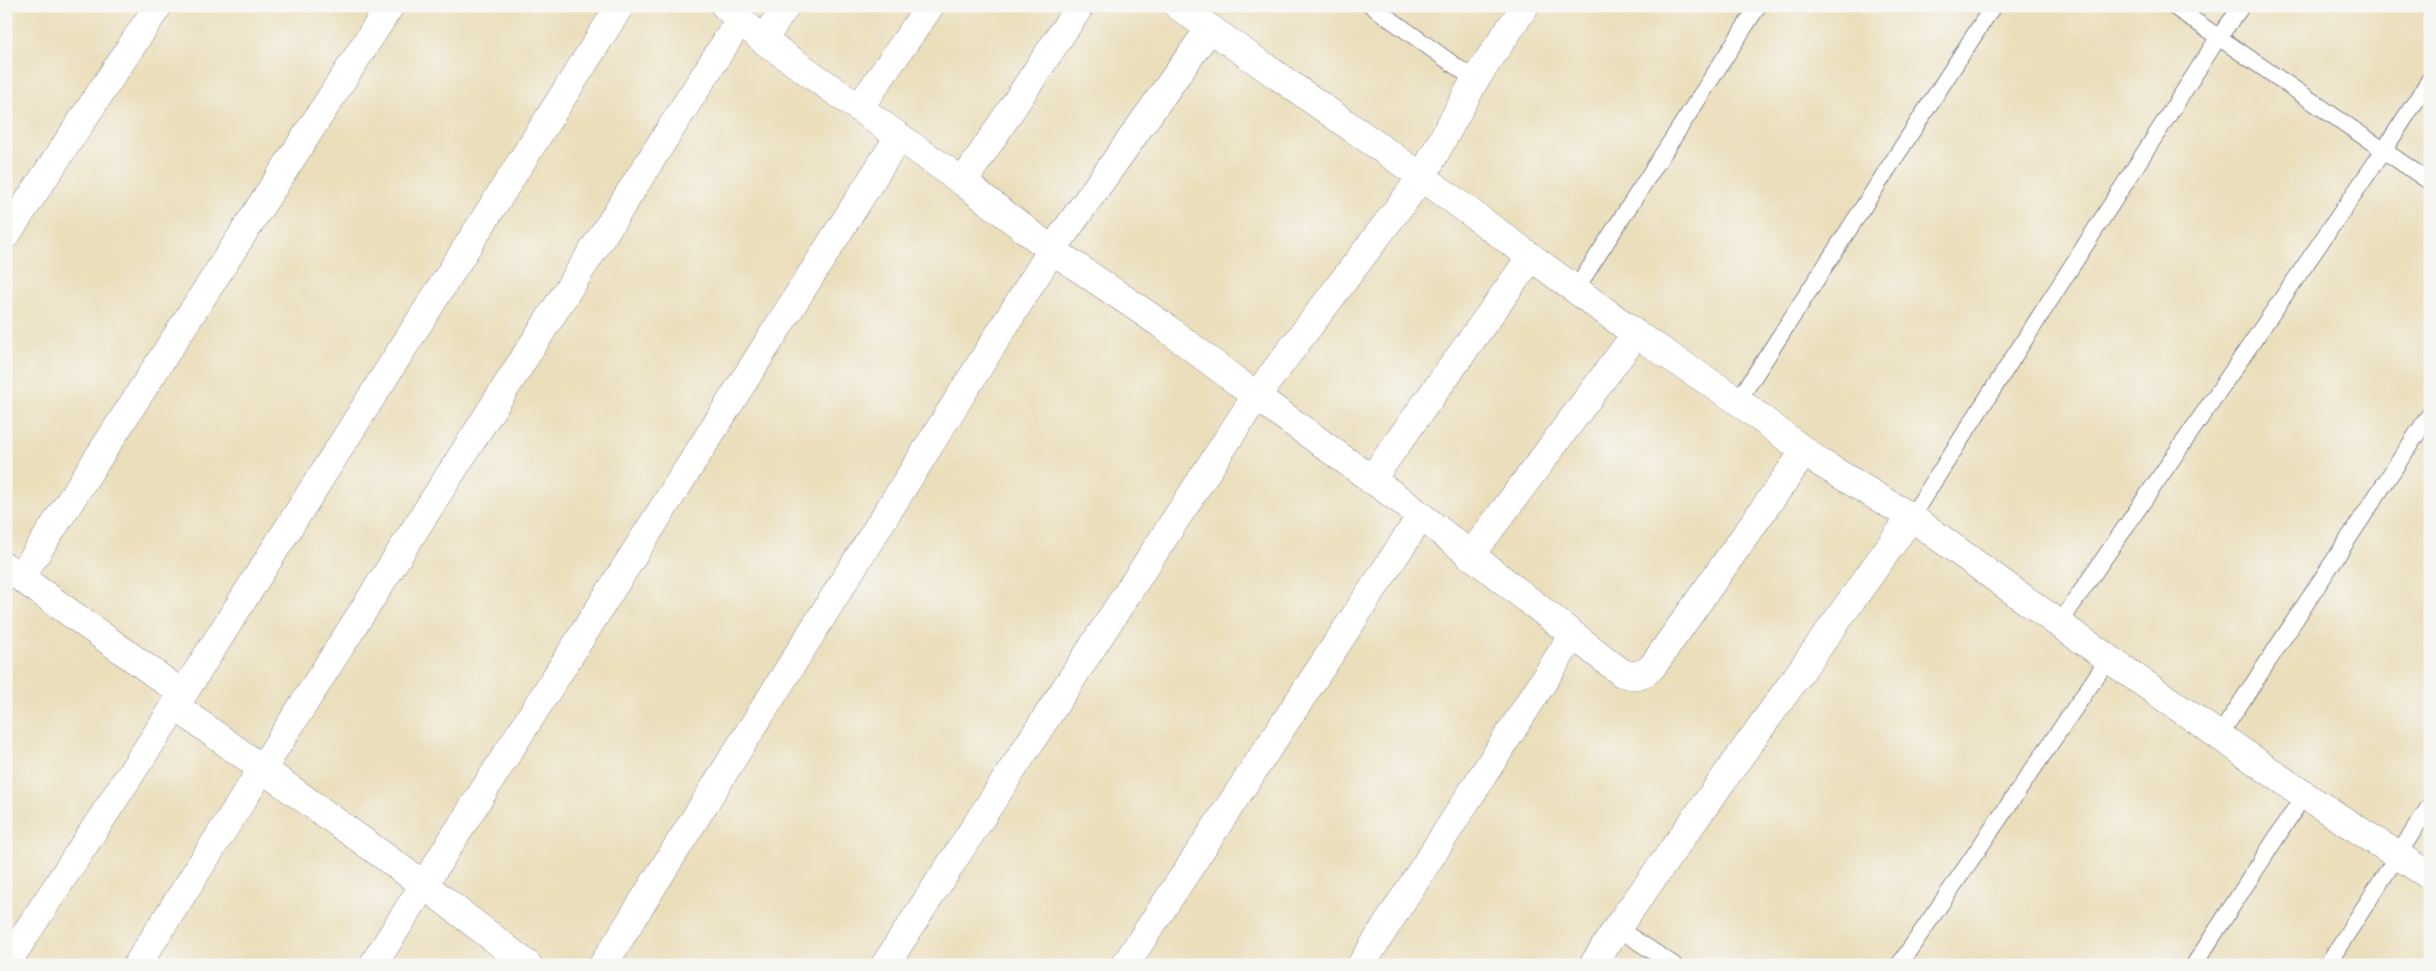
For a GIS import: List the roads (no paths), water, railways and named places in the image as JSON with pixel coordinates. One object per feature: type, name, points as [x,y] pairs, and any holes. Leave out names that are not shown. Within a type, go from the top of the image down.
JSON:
[{"type":"street","points":[[6,235],[158,6]]},
{"type":"street","points":[[390,6],[14,572],[179,700],[263,770],[424,885],[528,965]]},
{"type":"street","points":[[6,964],[179,700],[620,6]]},
{"type":"street","points":[[762,40],[786,6]]},
{"type":"street","points":[[859,108],[930,6]]},
{"type":"street","points":[[962,182],[1080,6]]},
{"type":"street","points":[[1178,6],[1422,177],[1530,257],[1576,288],[1636,334],[1738,401],[1804,451],[1912,518],[2059,624],[2304,795],[2430,876]]},
{"type":"street","points":[[885,965],[1256,396],[1422,177],[1475,80],[1525,6]]},
{"type":"street","points":[[137,965],[263,770],[732,13],[762,40],[962,182],[1052,250],[1161,324],[1421,516],[1622,674],[1634,676],[1644,674],[1652,668],[1804,451]]},
{"type":"street","points":[[603,965],[1052,250],[1210,28]]},
{"type":"street","points":[[373,965],[898,138]]},
{"type":"street","points":[[1371,480],[1530,257]]},
{"type":"street","points":[[1470,556],[1636,334]]},
{"type":"street","points":[[1125,965],[1421,516]]},
{"type":"street","points":[[1593,965],[1617,928],[1912,518]]},
{"type":"street","points":[[1361,965],[1573,635]]},
{"type":"lane","points":[[1372,6],[1475,80]]},
{"type":"lane","points":[[1576,288],[1758,6]]},
{"type":"lane","points":[[1738,401],[1993,6]]},
{"type":"lane","points":[[2173,6],[2430,182]]},
{"type":"lane","points":[[1912,518],[2218,38],[2242,6]]},
{"type":"lane","points":[[2059,624],[2384,150],[2430,79]]},
{"type":"lane","points":[[2219,736],[2430,414]]},
{"type":"lane","points":[[1899,965],[2109,658]]},
{"type":"lane","points":[[2194,965],[2304,795]]},
{"type":"lane","points":[[2327,965],[2430,805]]},
{"type":"lane","points":[[1617,928],[1674,965]]}]
